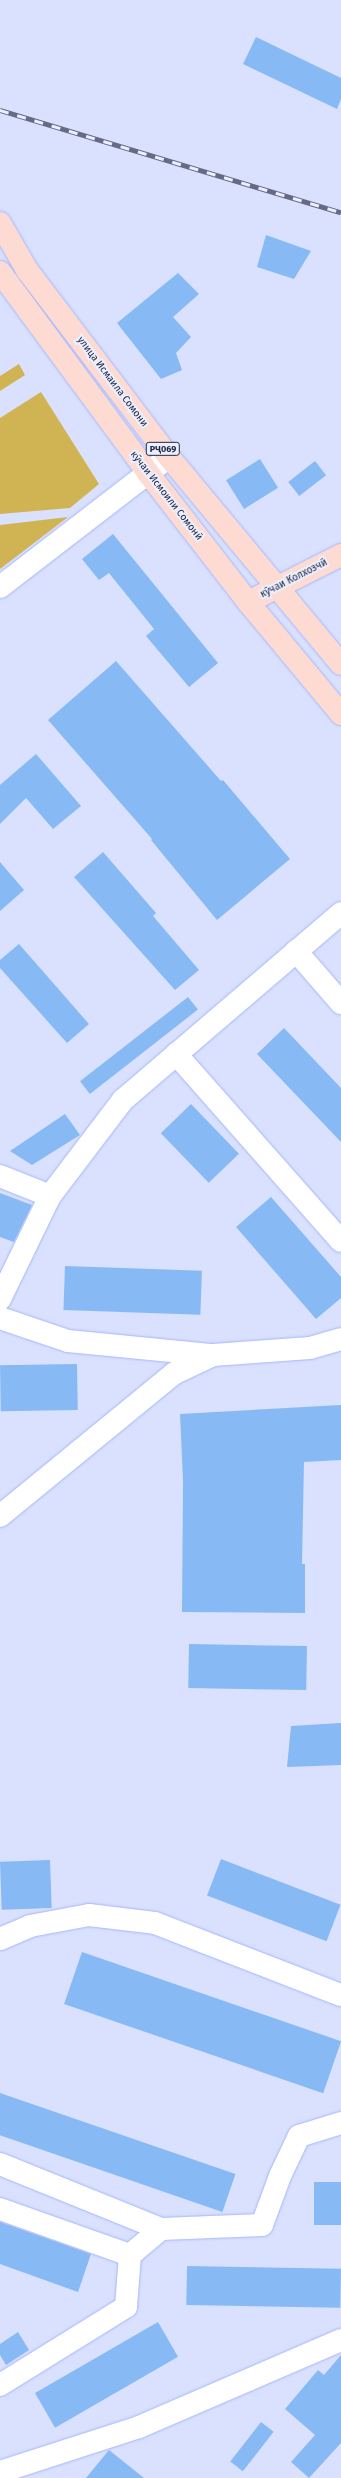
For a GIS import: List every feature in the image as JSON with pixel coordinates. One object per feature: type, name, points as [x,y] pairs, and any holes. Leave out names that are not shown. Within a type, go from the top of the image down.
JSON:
[{"type":"main road","name":"улица Исмаила Сомони","points":[[0,223],[27,270],[169,457],[341,664]]},
{"type":"main road","name":"кӯчаи Исмоили Сомонӣ","points":[[0,272],[148,473],[248,602],[341,714]]},
{"type":"main road","name":"кӯчаи Колхозчӣ","points":[[248,602],[341,555]]},
{"type":"street","points":[[0,587],[169,457]]},
{"type":"street","points":[[0,1299],[50,1196],[123,1100],[341,913]]},
{"type":"street","points":[[296,951],[341,1003]]},
{"type":"street","points":[[176,1054],[341,1241]]},
{"type":"street","points":[[0,1176],[50,1196]]},
{"type":"street","points":[[0,1318],[68,1341],[213,1355],[310,1348],[341,1339]]},
{"type":"street","points":[[0,1516],[175,1373],[213,1355]]},
{"type":"street","points":[[0,1939],[30,1926],[89,1915],[155,1923],[341,1995]]},
{"type":"street","points":[[0,2164],[162,2229],[262,2225],[280,2176],[299,2136],[341,2123]]},
{"type":"street","points":[[0,2209],[130,2255]]},
{"type":"street","points":[[0,2385],[126,2307],[130,2255],[162,2229]]},
{"type":"street","points":[[0,2472],[139,2427],[341,2340]]},
{"type":"shaded area","points":[[19,364],[25,375],[0,391],[0,376]]},
{"type":"shaded area","points":[[41,392],[99,484],[70,508],[0,514],[0,418]]},
{"type":"shaded area","points":[[68,517],[0,569],[0,525]]},
{"type":"building","points":[[256,37],[341,78],[341,99],[337,109],[243,64]]},
{"type":"building","points":[[266,235],[311,251],[294,279],[257,267]]},
{"type":"building","points":[[178,273],[199,294],[173,317],[191,337],[176,353],[182,370],[161,379],[117,323]]},
{"type":"building","points":[[260,459],[278,488],[244,509],[226,480]]},
{"type":"building","points":[[315,461],[326,475],[299,496],[288,482]]},
{"type":"building","points":[[113,534],[218,663],[189,687],[146,636],[154,629],[109,573],[99,580],[82,559]]},
{"type":"building","points":[[116,661],[221,781],[223,780],[290,859],[217,920],[151,840],[152,839],[48,720]]},
{"type":"building","points":[[36,754],[81,806],[53,829],[26,798],[0,824],[0,785]]},
{"type":"building","points":[[103,852],[156,913],[153,916],[199,970],[175,990],[74,877]]},
{"type":"building","points":[[0,862],[24,890],[0,911]]},
{"type":"building","points":[[19,944],[89,1024],[67,1043],[0,968],[0,960]]},
{"type":"building","points":[[188,997],[198,1010],[90,1094],[80,1081]]},
{"type":"building","points":[[284,1028],[341,1088],[341,1142],[257,1054]]},
{"type":"building","points":[[191,1104],[239,1154],[209,1183],[161,1133]]},
{"type":"building","points":[[65,1114],[80,1135],[32,1165],[10,1151]]},
{"type":"building","points":[[0,1193],[32,1205],[14,1242],[0,1237]]},
{"type":"building","points":[[271,1197],[341,1277],[341,1298],[316,1319],[236,1227]]},
{"type":"building","points":[[65,1266],[202,1271],[200,1315],[63,1310]]},
{"type":"building","points":[[77,1364],[78,1410],[1,1411],[0,1365]]},
{"type":"building","points":[[341,1405],[341,1460],[304,1462],[302,1564],[305,1564],[305,1613],[182,1612],[183,1481],[180,1414]]},
{"type":"building","points":[[189,1644],[307,1646],[306,1690],[188,1688]]},
{"type":"building","points":[[341,1723],[341,1765],[287,1767],[291,1726]]},
{"type":"building","points":[[221,1859],[340,1905],[327,1941],[207,1895]]},
{"type":"building","points":[[50,1860],[52,1908],[2,1910],[0,1862]]},
{"type":"building","points":[[82,1952],[341,2041],[323,2093],[64,2004]]},
{"type":"building","points":[[0,2093],[235,2174],[222,2212],[0,2135]]},
{"type":"building","points":[[314,2182],[341,2182],[341,2225],[314,2225]]},
{"type":"building","points":[[0,2222],[91,2254],[78,2292],[0,2264]]},
{"type":"building","points":[[187,2266],[341,2269],[340,2308],[186,2305]]},
{"type":"building","points":[[158,2322],[178,2357],[55,2428],[35,2393]]},
{"type":"building","points":[[18,2332],[29,2350],[6,2365],[0,2355],[0,2344]]},
{"type":"building","points":[[341,2355],[341,2443],[309,2478],[291,2462],[315,2435],[285,2409],[318,2370],[324,2375]]},
{"type":"building","points":[[261,2422],[274,2432],[243,2471],[230,2461]]},
{"type":"building","points":[[109,2450],[144,2478],[86,2478]]},
{"type":"railway","points":[[0,110],[341,212]]}]
